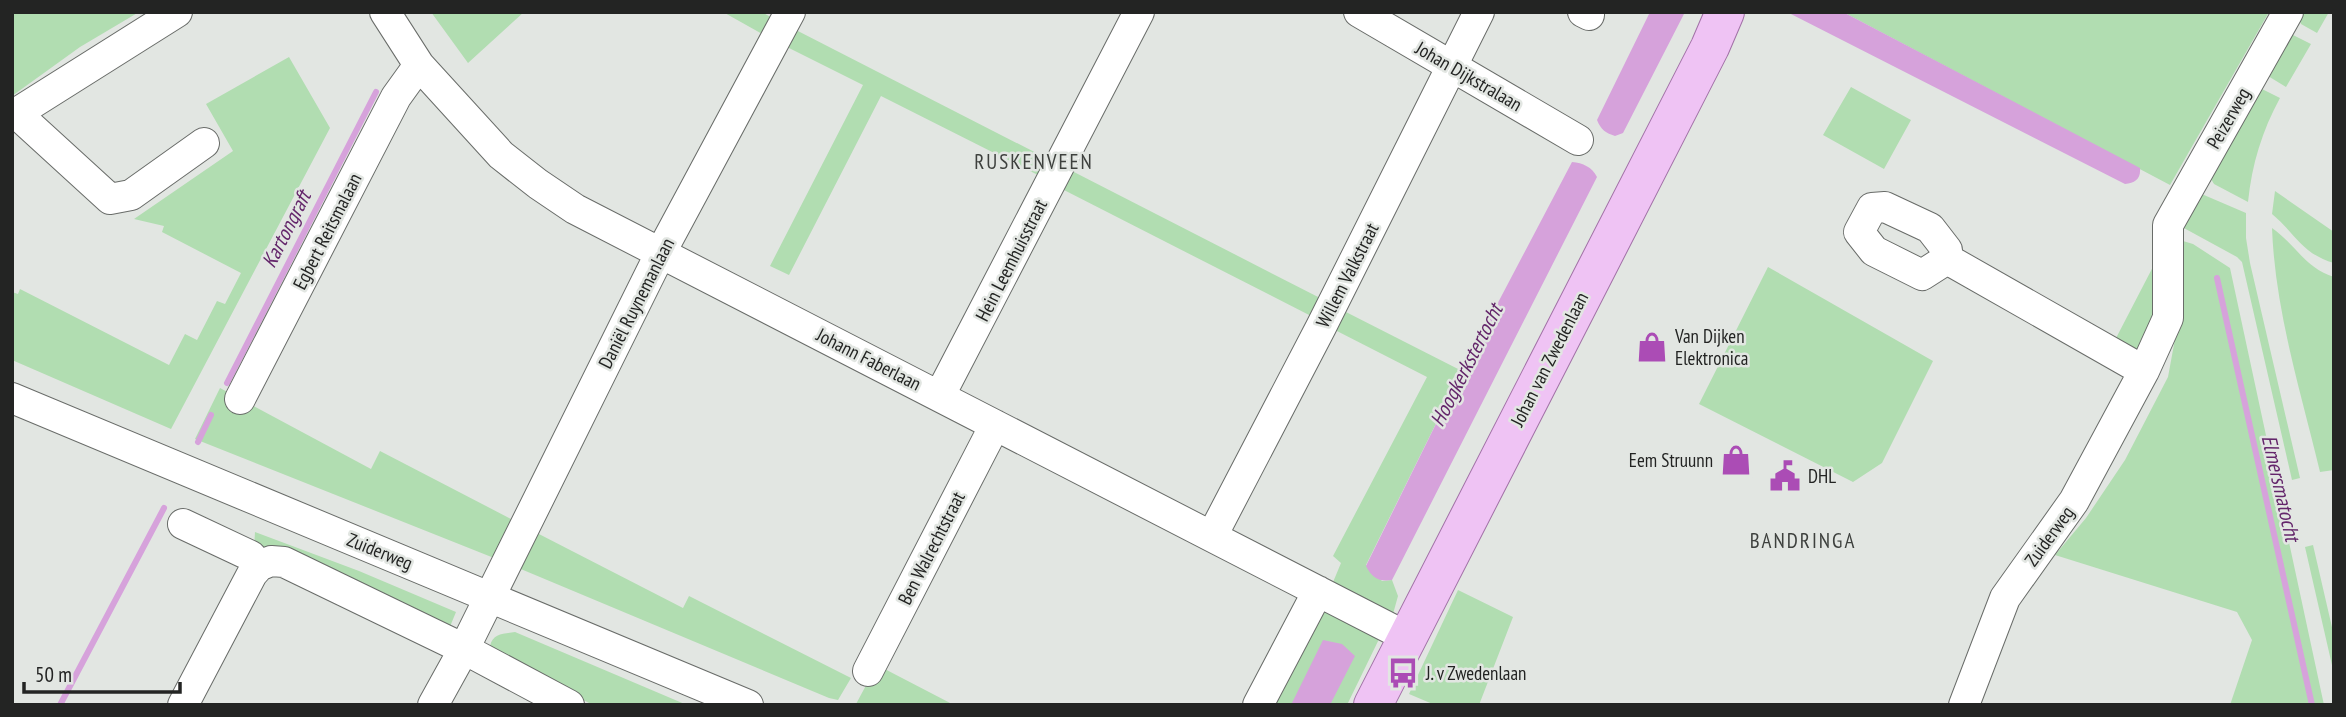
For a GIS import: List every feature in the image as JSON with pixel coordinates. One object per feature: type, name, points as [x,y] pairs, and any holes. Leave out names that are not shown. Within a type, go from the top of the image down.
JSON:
[{"type":"main road","name":"Johan van Zwedenlaan","points":[[1373,705],[1710,47],[1725,12]]},
{"type":"street","points":[[177,12],[14,115],[110,199],[131,195],[204,143]]},
{"type":"street","name":"Johann Faberlaan","points":[[385,12],[419,65],[501,155],[575,209],[1407,637]]},
{"type":"street","name":"Daniël Ruynemanlaan","points":[[433,705],[464,649],[660,254],[790,12]]},
{"type":"street","name":"Hein Leemhuisstraat","points":[[940,396],[1139,12]]},
{"type":"street","name":"Johan Dijkstralaan","points":[[1359,12],[1578,140]]},
{"type":"street","name":"Willem Valkstraat","points":[[1212,536],[1321,327],[1479,12]]},
{"type":"street","name":"Peizerweg","points":[[2168,225],[2288,12]]},
{"type":"street","name":"Egbert Reitsmalaan","points":[[240,399],[390,108],[419,65]]},
{"type":"street","name":"Zuiderweg","points":[[1964,705],[2005,598],[2074,501],[2144,371],[2168,318],[2168,225]]},
{"type":"street","points":[[1947,260],[2144,371]]},
{"type":"street","name":"Zuiderweg","points":[[12,398],[748,705]]},
{"type":"street","name":"Ben Walrechtstraat","points":[[868,671],[995,425]]},
{"type":"street","points":[[183,524],[251,556],[260,566]]},
{"type":"street","points":[[183,705],[252,574],[271,561],[284,562],[464,649],[569,705]]},
{"type":"street","points":[[1258,705],[1318,591]]},
{"type":"green space","points":[[12,12],[139,12],[80,47],[12,96]]},
{"type":"green space","points":[[431,12],[524,12],[468,63]]},
{"type":"green space","points":[[723,12],[762,12],[772,18],[764,35]]},
{"type":"green space","points":[[1843,12],[2269,12],[2170,185]]},
{"type":"green space","points":[[2297,12],[2329,12],[2317,33],[2301,24]]},
{"type":"green space","points":[[794,29],[1050,160],[1042,177],[881,96],[789,275],[770,266],[863,85],[785,46]]},
{"type":"green space","points":[[2291,34],[2311,44],[2286,87],[2268,76]]},
{"type":"green space","points":[[289,57],[330,128],[171,429],[12,360],[12,292],[18,294],[20,289],[169,365],[185,334],[197,340],[217,301],[225,304],[241,273],[162,232],[164,226],[134,219],[233,151],[206,104]]},
{"type":"green space","points":[[1851,87],[1911,120],[1884,169],[1823,135]]},
{"type":"green space","points":[[2256,89],[2262,89],[2280,98],[2259,148],[2248,202],[2214,184],[2211,179]]},
{"type":"green space","points":[[1072,171],[1322,299],[1313,317],[1062,189]]},
{"type":"green space","points":[[2275,191],[2334,232],[2334,263],[2306,249],[2272,214]]},
{"type":"green space","points":[[2199,195],[2246,213],[2250,263],[2300,478],[2292,480],[2242,262],[2182,227]]},
{"type":"green space","points":[[2272,228],[2315,268],[2334,277],[2334,470],[2320,472],[2283,321]]},
{"type":"green space","points":[[2183,241],[2193,244],[2230,268],[2324,705],[2230,705],[2252,640],[2237,612],[2055,555],[2086,518],[2125,460],[2168,377],[2175,339],[2178,244]]},
{"type":"green space","points":[[2156,261],[2159,309],[2143,352],[2128,349],[2114,342]]},
{"type":"green space","points":[[1768,267],[1933,361],[1882,463],[1853,482],[1699,404]]},
{"type":"green space","points":[[1342,310],[1462,371],[1366,565],[1382,581],[1392,580],[1398,596],[1393,614],[1331,587],[1341,563],[1333,556],[1427,377],[1333,329]]},
{"type":"green space","points":[[220,388],[371,469],[380,451],[513,520],[494,558],[195,439]]},
{"type":"green space","points":[[255,532],[359,571],[456,612],[449,629],[254,548]]},
{"type":"green space","points":[[535,532],[683,608],[689,596],[851,678],[838,700],[829,698],[516,567]]},
{"type":"green space","points":[[2313,545],[2334,636],[2334,674],[2305,547]]},
{"type":"green space","points":[[1458,590],[1513,617],[1479,705],[1435,705],[1409,694]]},
{"type":"green space","points":[[1330,607],[1381,635],[1347,705],[1270,705],[1321,611]]},
{"type":"green space","points":[[515,632],[687,705],[593,705],[493,654],[490,646],[493,639]]},
{"type":"green space","points":[[877,665],[954,705],[856,704]]},
{"type":"water","points":[[1650,12],[1685,12],[1623,133],[1615,136],[1604,131],[1597,120]]},
{"type":"water","points":[[1787,12],[1843,12],[2140,168],[2138,178],[2125,184]]},
{"type":"water","name":"Hoogkerkstertocht","points":[[1572,162],[1587,166],[1597,177],[1392,580],[1376,578],[1366,566],[1462,371]]},
{"type":"water","points":[[1323,640],[1342,644],[1355,656],[1330,705],[1291,705]]},
{"type":"waterway","name":"Kartongraft","points":[[227,383],[376,92]]},
{"type":"waterway","name":"Elmersmatocht","points":[[2217,278],[2312,705]]},
{"type":"waterway","name":"Kartongraft","points":[[198,442],[211,415]]},
{"type":"waterway","name":"Kartongraft","points":[[60,705],[164,508]]},
{"type":"place","name":"Van Dijken Elektronica","points":[[1652,347]]},
{"type":"place","name":"Eem Struunn","points":[[1736,460]]},
{"type":"place","name":"DHL","points":[[1785,476]]},
{"type":"place","name":"J. v Zwedenlaan","points":[[1403,673]]},
{"type":"district","name":"RUSKENVEEN","points":[[1034,161]]},
{"type":"district","name":"BANDRINGA","points":[[1803,540]]}]
